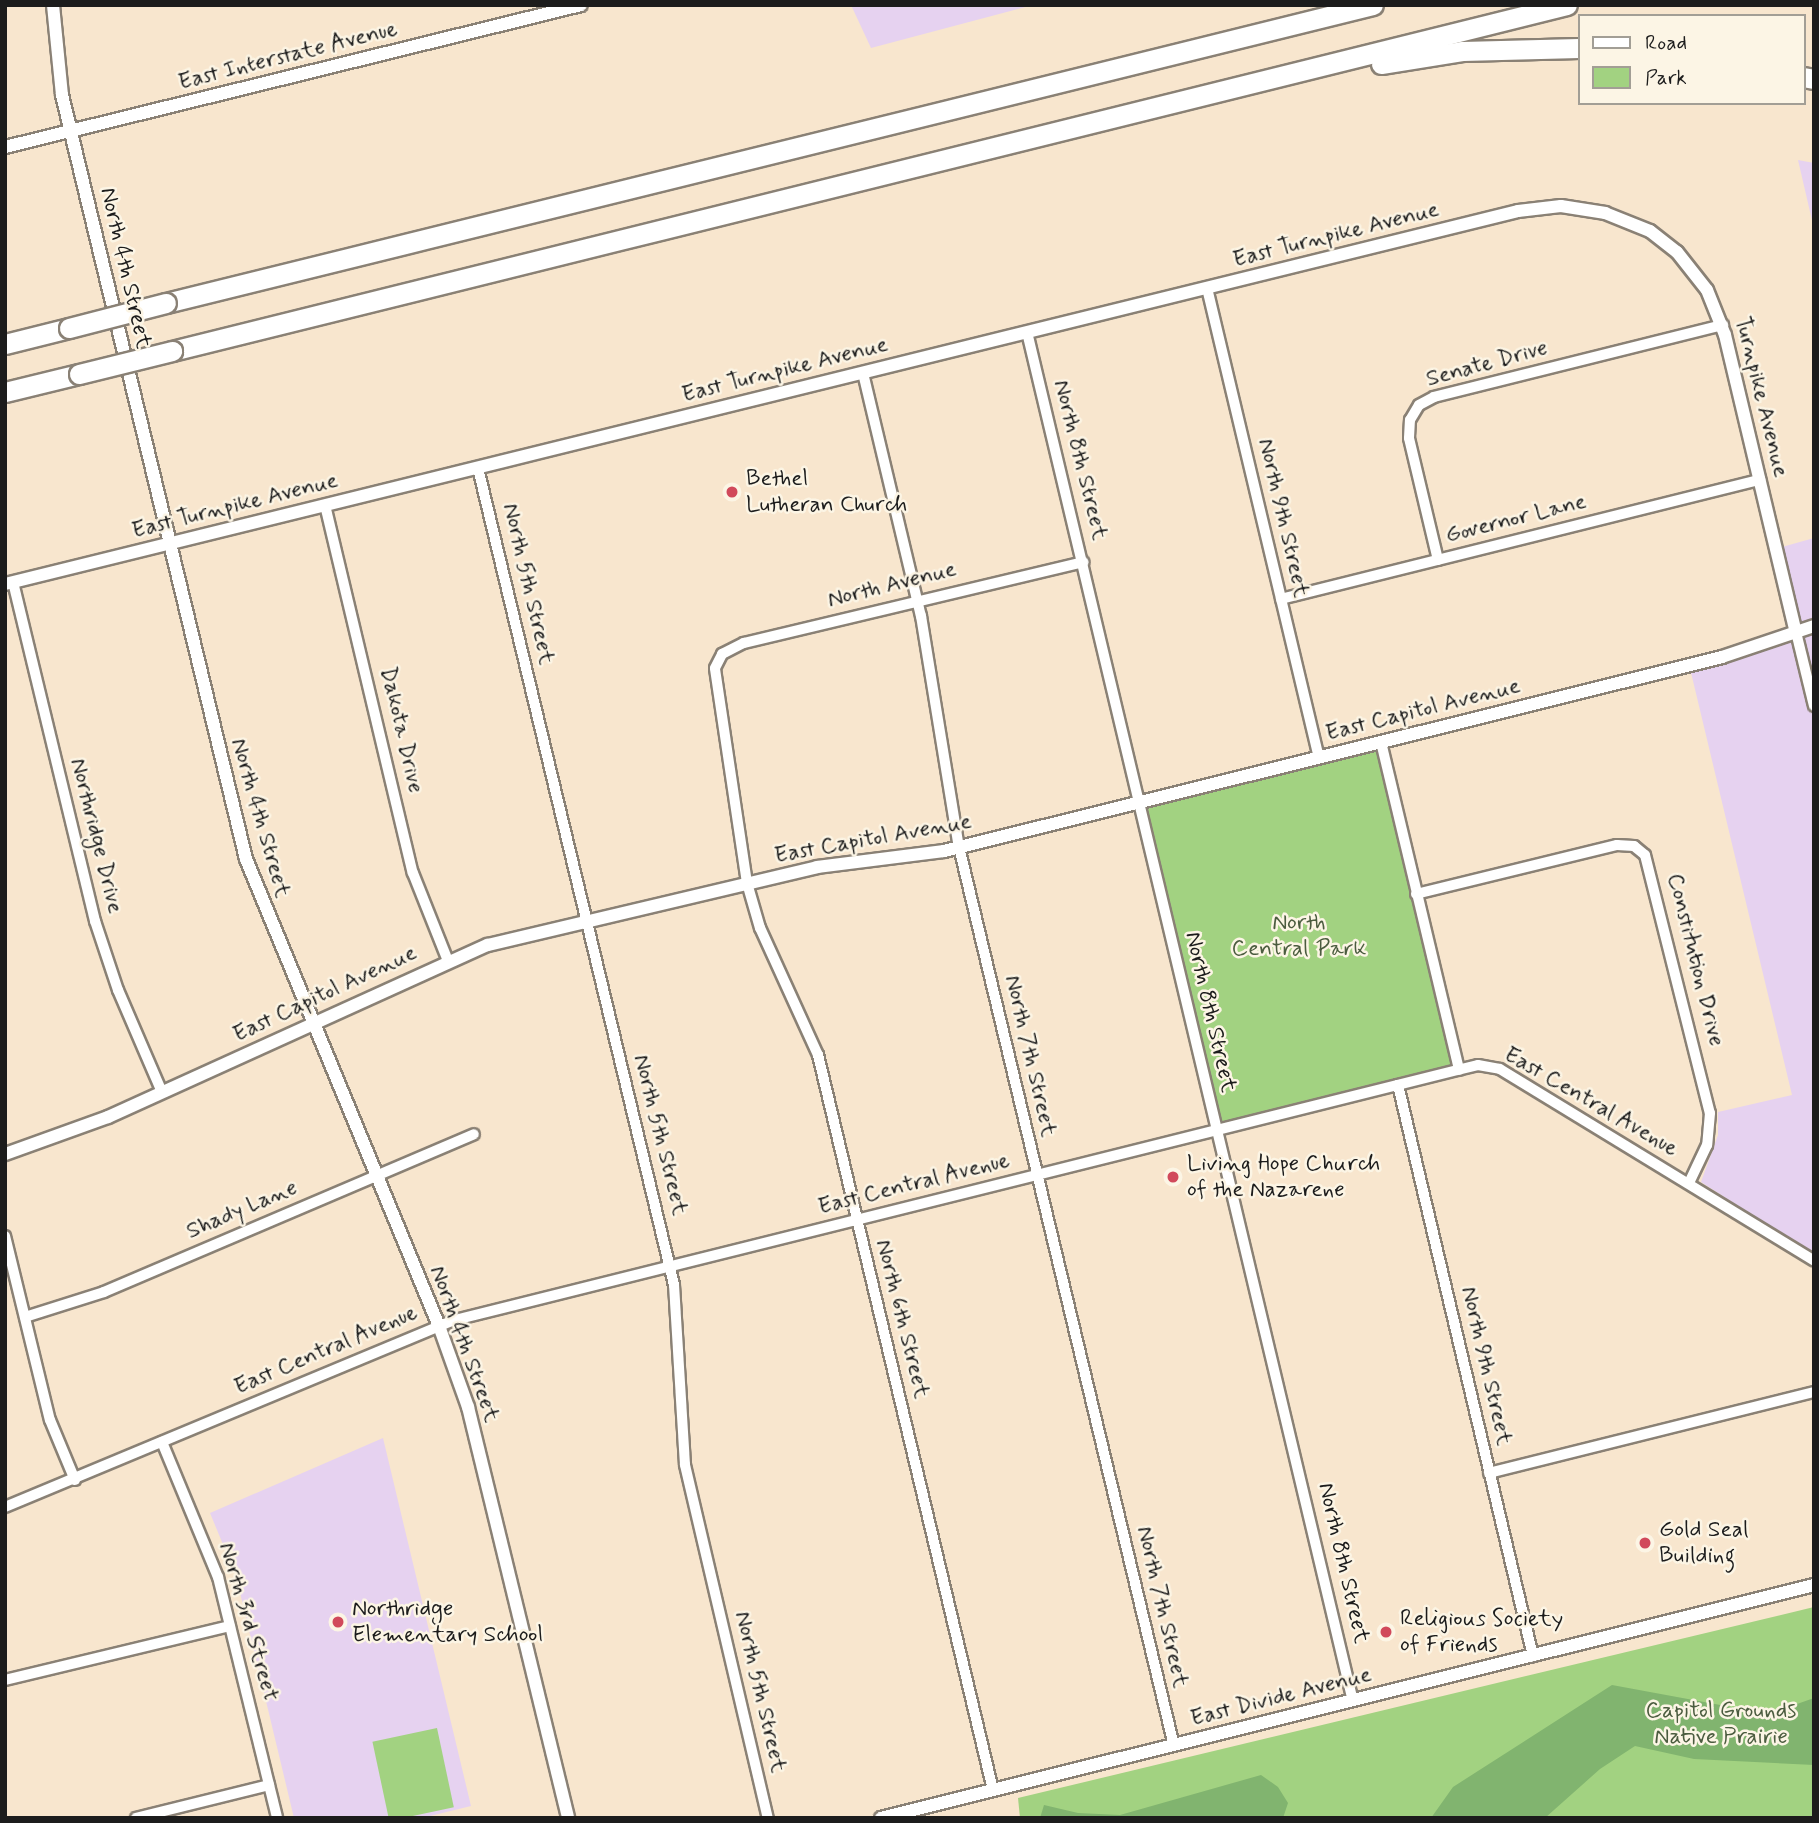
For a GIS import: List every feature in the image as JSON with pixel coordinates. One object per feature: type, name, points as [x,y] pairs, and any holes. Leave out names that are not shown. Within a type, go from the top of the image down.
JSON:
[{"type":"highway","points":[[1116,69],[1334,5]]},
{"type":"highway","points":[[5,344],[1373,5]]},
{"type":"highway","points":[[5,392],[1567,5]]},
{"type":"highway","points":[[1034,137],[1412,58],[1490,49],[1577,48]]},
{"type":"street","name":"North 4th Street","points":[[53,5],[56,60],[71,131],[246,859],[311,1024],[439,1326],[486,1474],[568,1818]]},
{"type":"street","name":"East Interstate Avenue","points":[[5,147],[546,9],[581,5]]},
{"type":"street","name":"East Turnpike Avenue","points":[[9,583],[1518,211],[1576,207]]},
{"type":"street","name":"Turnpike Avenue","points":[[1576,207],[1619,217],[1664,241],[1697,275],[1723,325],[1796,632]]},
{"type":"street","name":"North 9th Street","points":[[1207,288],[1319,757]]},
{"type":"street","name":"Senate Drive","points":[[1438,560],[1409,438],[1410,420],[1419,405],[1434,397],[1723,325]]},
{"type":"street","name":"North 8th Street","points":[[1027,332],[1353,1701]]},
{"type":"street","name":"North 7th Street","points":[[863,373],[917,600],[959,847],[1174,1746]]},
{"type":"street","name":"North 5th Street","points":[[478,468],[670,1266],[679,1320],[685,1465],[768,1818]]},
{"type":"street","name":"Governor Lane","points":[[1281,599],[1760,480]]},
{"type":"street","name":"Dakota Drive","points":[[326,505],[413,873],[448,961]]},
{"type":"street","name":"North Avenue","points":[[717,660],[744,643],[1083,562]]},
{"type":"street","name":"Northridge Drive","points":[[9,583],[95,921],[118,990],[162,1092]]},
{"type":"street","name":"East Capitol Avenue","points":[[5,1154],[68,1135],[488,945],[817,867],[910,858],[959,847],[1722,657],[1814,626]]},
{"type":"street","points":[[1796,632],[1814,706]]},
{"type":"street","name":"North 6th Street","points":[[717,660],[716,686],[747,883],[760,928],[816,1045],[993,1790]]},
{"type":"street","points":[[1381,742],[1459,1070]]},
{"type":"street","name":"Constitution Drive","points":[[1416,894],[1617,845],[1634,846],[1645,855],[1710,1113],[1707,1145],[1689,1183]]},
{"type":"street","name":"East Central Avenue","points":[[5,1507],[439,1326],[1478,1065],[1500,1069],[1814,1261]]},
{"type":"street","name":"North 9th Street","points":[[1398,1085],[1533,1656]]},
{"type":"street","name":"Shady Lane","points":[[25,1317],[104,1292],[474,1134]]},
{"type":"street","points":[[5,1236],[50,1420],[75,1480]]},
{"type":"street","points":[[1489,1472],[1814,1392]]},
{"type":"street","name":"North 3rd Street","points":[[162,1442],[214,1565],[277,1818]]},
{"type":"street","name":"East Divide Avenue","points":[[881,1818],[1814,1585]]},
{"type":"street","points":[[5,1680],[230,1626]]},
{"type":"street","points":[[136,1818],[269,1785]]},
{"type":"shaded area","points":[[851,5],[1033,5],[871,48]]},
{"type":"shaded area","points":[[1798,160],[1814,163],[1814,229]]},
{"type":"shaded area","points":[[1814,538],[1814,1255],[1701,1182],[1718,1135],[1718,1112],[1792,1095],[1688,660],[1799,623],[1782,547]]},
{"type":"shaded area","name":"Northridge Elementary School","points":[[383,1438],[471,1806],[422,1818],[294,1818],[236,1576],[210,1513]]},
{"type":"green space","name":"North Central Park","points":[[1381,742],[1457,1070],[1213,1127],[1137,798]]},
{"type":"green space","name":"Capitol Grounds Native Prairie","points":[[1814,1607],[1814,1818],[1020,1818],[1018,1798]]},
{"type":"green space","points":[[1612,1685],[1769,1714],[1814,1698],[1814,1765],[1694,1759],[1635,1746],[1600,1769],[1545,1818],[1431,1818],[1453,1787]]},
{"type":"green space","points":[[437,1728],[454,1807],[403,1818],[389,1818],[372,1742]]},
{"type":"green space","points":[[1261,1775],[1278,1787],[1288,1803],[1283,1818],[1040,1818],[1044,1805],[1078,1813],[1120,1815]]},
{"type":"place","name":"Bethel Lutheran Church","points":[[732,492]]},
{"type":"place","name":"Living Hope Church of the Nazarene","points":[[1173,1177]]},
{"type":"place","name":"Gold Seal Building","points":[[1645,1543]]},
{"type":"place","name":"Northridge Elementary School","points":[[338,1622]]},
{"type":"place","name":"Religious Society of Friends","points":[[1386,1632]]}]
